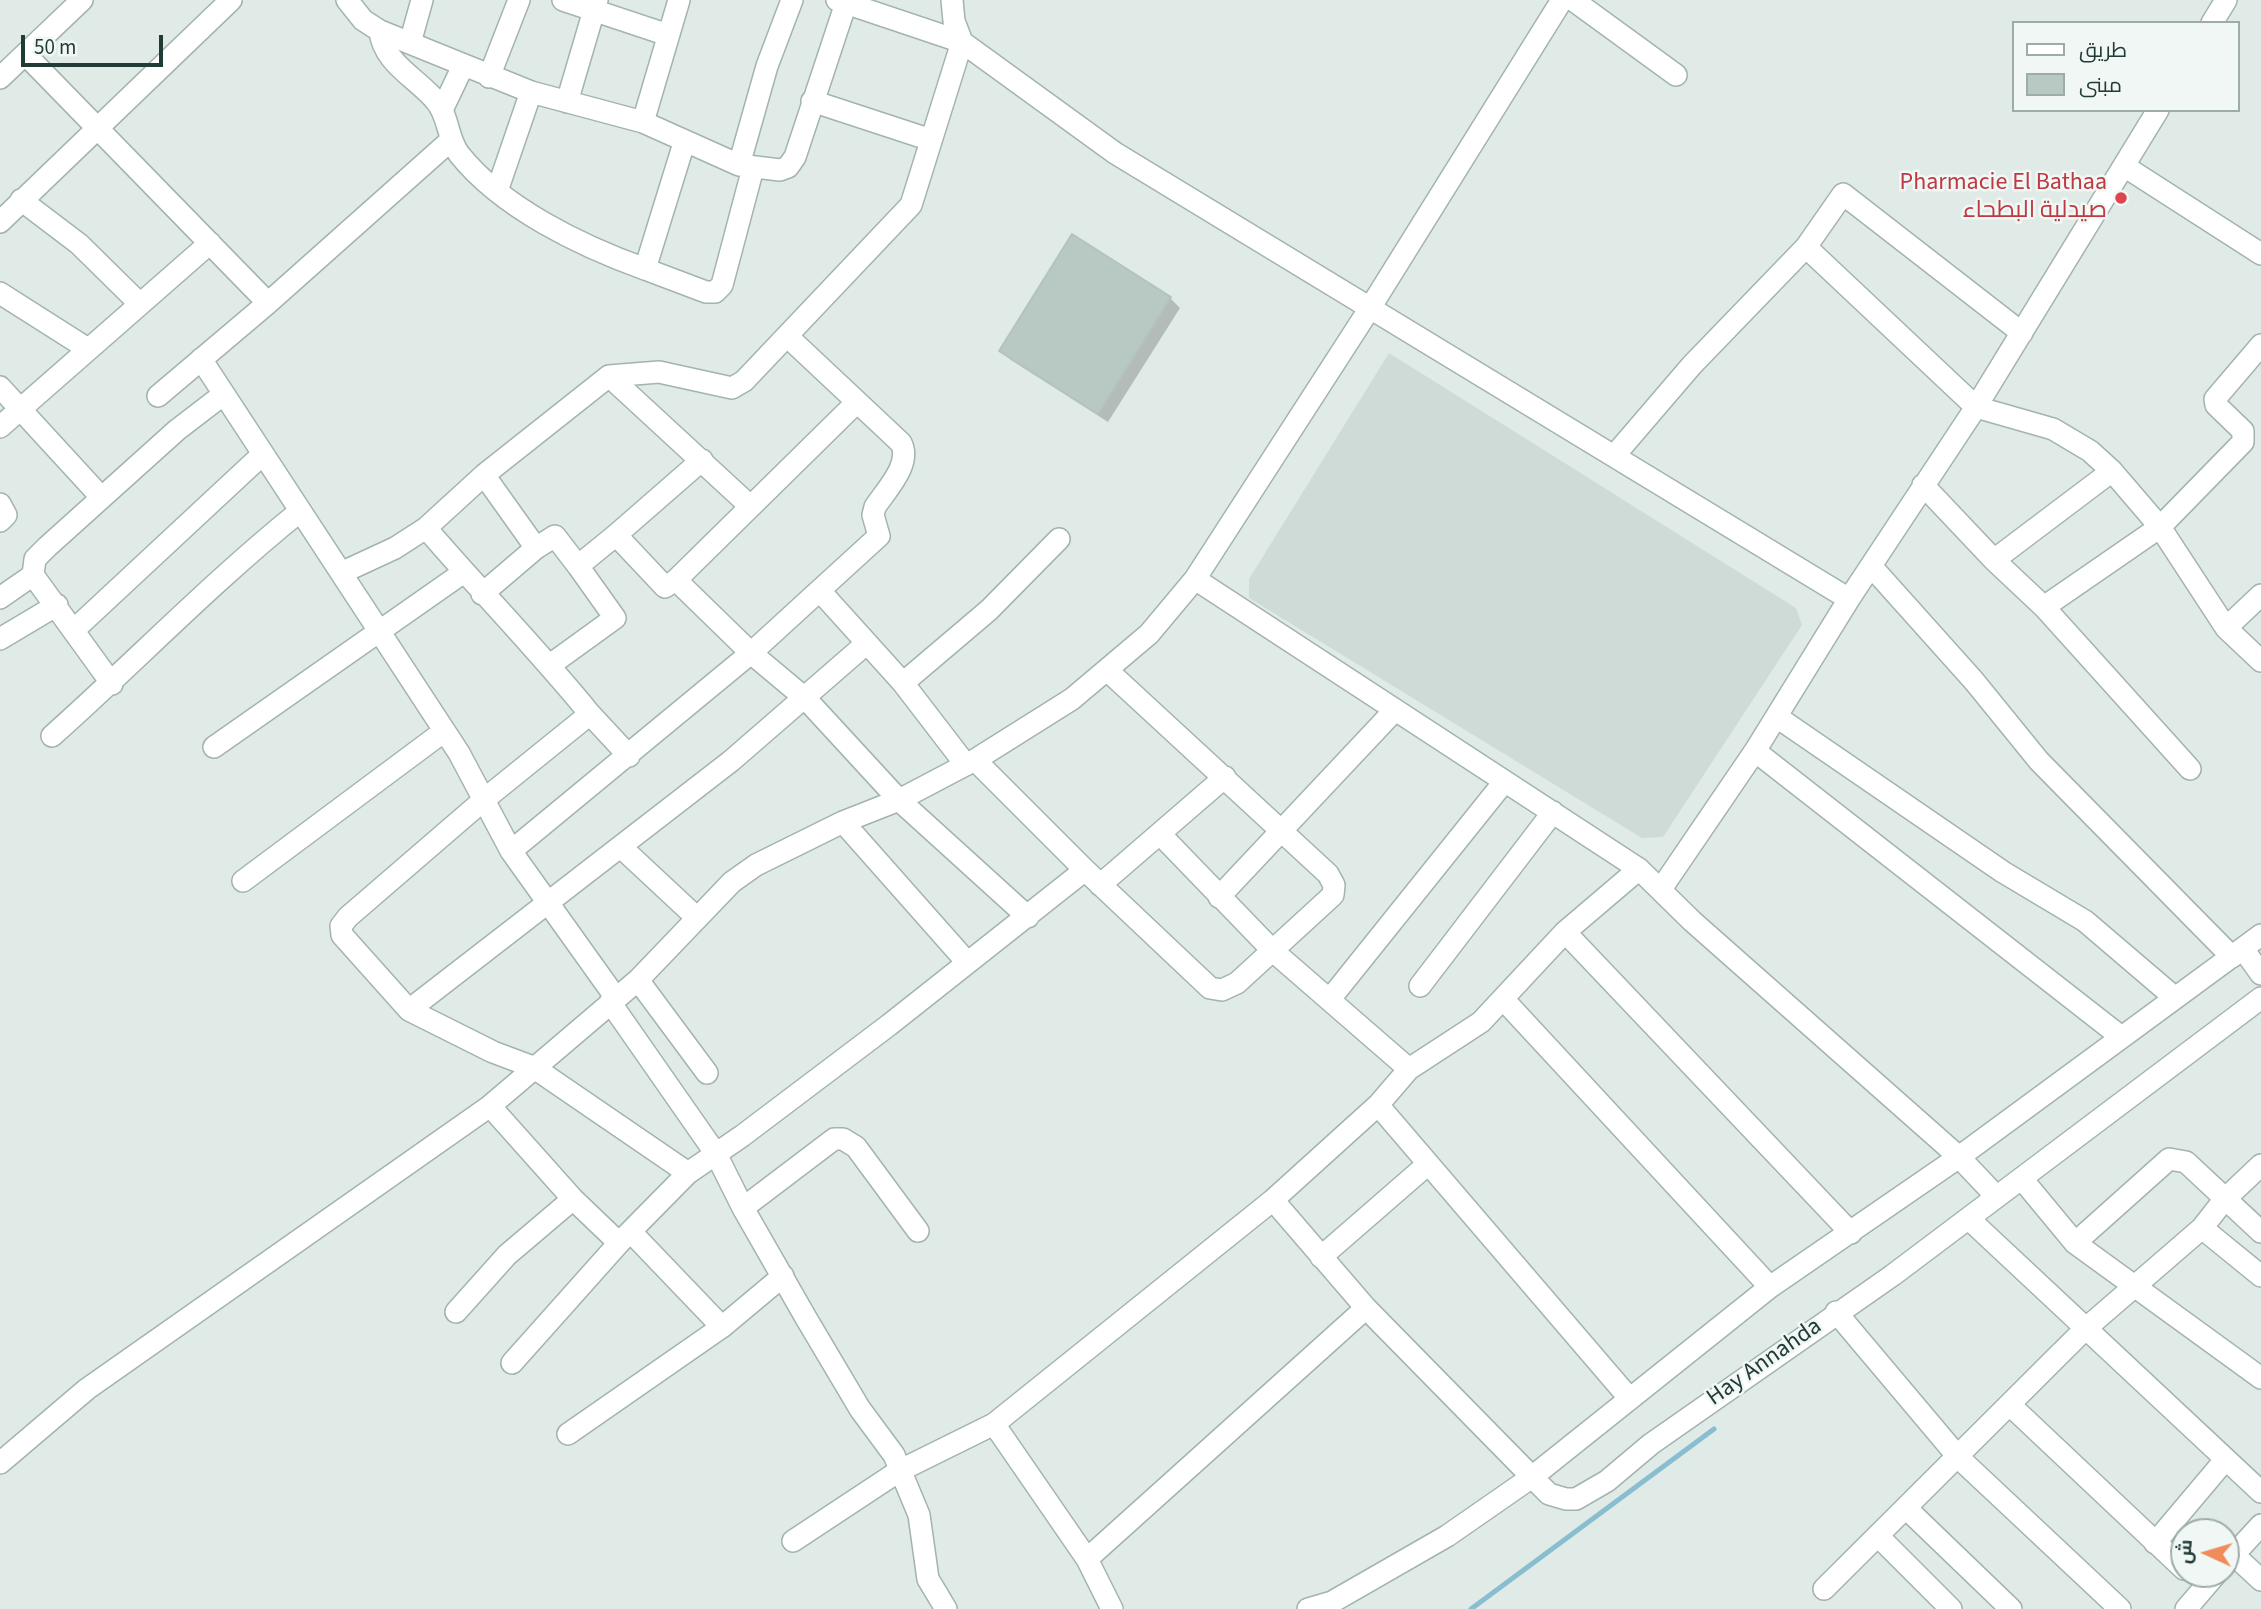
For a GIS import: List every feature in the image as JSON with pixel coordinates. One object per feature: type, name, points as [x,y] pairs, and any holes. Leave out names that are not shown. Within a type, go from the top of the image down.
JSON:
[{"type":"street","points":[[0,78],[82,0]]},
{"type":"street","points":[[0,222],[231,0]]},
{"type":"street","points":[[347,0],[363,20],[380,32],[489,77],[531,93],[643,122],[684,143],[746,166],[780,170],[789,167],[795,157],[842,1],[962,42],[1115,153],[1849,599]]},
{"type":"street","points":[[410,43],[422,0]]},
{"type":"street","points":[[489,77],[519,0]]},
{"type":"street","points":[[563,0],[596,5],[668,35]]},
{"type":"street","points":[[643,122],[679,0]]},
{"type":"street","points":[[380,32],[386,52],[442,110],[450,141],[497,191],[569,237],[706,292],[715,292],[722,285],[767,66],[792,0]]},
{"type":"street","points":[[341,573],[395,548],[425,528],[484,475],[586,391],[609,376],[659,372],[732,388],[744,381],[911,205],[962,42],[954,21],[952,0]]},
{"type":"street","points":[[0,1463],[87,1389],[490,1106],[638,980],[732,882],[756,865],[843,822],[899,800],[970,762],[1072,699],[1150,634],[1195,579],[1370,308],[1562,0]]},
{"type":"street","points":[[1573,0],[1675,75]]},
{"type":"street","points":[[2213,21],[2226,0]]},
{"type":"street","points":[[567,102],[596,5]]},
{"type":"street","points":[[26,55],[268,303]]},
{"type":"street","points":[[442,110],[463,66]]},
{"type":"street","points":[[497,191],[531,93]]},
{"type":"street","points":[[812,101],[931,140]]},
{"type":"street","points":[[1661,889],[1755,751],[1849,599],[1976,407],[2157,112]]},
{"type":"street","points":[[158,396],[268,303],[450,141]]},
{"type":"street","points":[[645,269],[684,143]]},
{"type":"street","points":[[2124,166],[2261,254]]},
{"type":"street","points":[[1614,456],[1692,365],[1806,247],[1839,196],[1847,194],[1914,251],[2022,333]]},
{"type":"street","points":[[21,200],[79,244],[140,304]]},
{"type":"street","points":[[0,427],[210,243]]},
{"type":"street","points":[[1806,247],[1976,407],[2053,429],[2090,451],[2112,471],[2160,527],[2226,628],[2261,661]]},
{"type":"street","points":[[0,293],[88,349]]},
{"type":"street","points":[[512,851],[629,757],[751,653],[879,536],[873,515],[875,507],[904,461],[905,451],[901,443],[787,336]]},
{"type":"street","points":[[2044,607],[2160,527],[2242,442],[2243,431],[2216,405],[2215,399],[2261,345]]},
{"type":"street","points":[[201,359],[299,512],[381,631],[486,798],[512,851],[716,1154],[743,1208],[860,1409],[894,1455],[919,1515],[928,1579],[946,1609]]},
{"type":"street","points":[[609,376],[750,506]]},
{"type":"street","points":[[0,387],[101,497]]},
{"type":"street","points":[[112,684],[75,629],[33,575],[35,559],[177,430],[224,394]]},
{"type":"street","points":[[616,535],[665,587],[676,580],[857,402]]},
{"type":"street","points":[[75,629],[263,454]]},
{"type":"street","points":[[578,566],[702,460]]},
{"type":"street","points":[[1994,560],[2112,471]]},
{"type":"street","points":[[484,475],[536,548]]},
{"type":"street","points":[[1923,485],[1994,560],[2044,607],[2190,769]]},
{"type":"street","points":[[0,503],[6,515],[0,521]]},
{"type":"street","points":[[52,736],[112,684],[227,570],[299,512]]},
{"type":"street","points":[[425,528],[482,594],[550,665],[629,757]]},
{"type":"street","points":[[482,594],[536,548],[555,536],[615,618],[550,665]]},
{"type":"street","points":[[903,683],[989,610],[1059,539]]},
{"type":"street","points":[[1871,566],[1974,681],[2039,761],[2261,974]]},
{"type":"street","points":[[214,747],[464,572]]},
{"type":"street","points":[[0,598],[33,575]]},
{"type":"street","points":[[1195,579],[1639,869],[1692,921],[1959,1157],[1996,1196]]},
{"type":"street","points":[[676,580],[751,653],[806,699],[899,800],[1028,917]]},
{"type":"street","points":[[820,591],[970,762],[1210,988],[1222,990],[1237,983],[1333,895],[1334,885],[1328,874],[1108,671]]},
{"type":"street","points":[[2226,628],[2261,595]]},
{"type":"street","points":[[0,639],[57,605]]},
{"type":"street","points":[[409,1010],[622,848],[806,699],[867,643]]},
{"type":"street","points":[[1219,897],[1394,711]]},
{"type":"street","points":[[590,714],[486,798],[348,916],[341,926],[342,935],[409,1010],[493,1052],[533,1067],[688,1173]]},
{"type":"street","points":[[1777,717],[2003,872],[2085,921],[2174,997]]},
{"type":"street","points":[[243,881],[443,732]]},
{"type":"street","points":[[1755,751],[2120,1036]]},
{"type":"street","points":[[1100,886],[1225,777]]},
{"type":"street","points":[[1330,999],[1504,782]]},
{"type":"street","points":[[1420,986],[1553,812]]},
{"type":"street","points":[[843,822],[966,961]]},
{"type":"street","points":[[1160,834],[1273,951],[1409,1069]]},
{"type":"street","points":[[622,848],[696,917]]},
{"type":"street","points":[[793,1541],[899,1471],[994,1424],[1273,1200],[1378,1105],[1409,1069],[1481,1023],[1565,932],[1639,869]]},
{"type":"street","points":[[512,1363],[688,1173],[889,1025],[966,961],[1028,917],[1085,870]]},
{"type":"street","points":[[1565,932],[1851,1233]]},
{"type":"street","points":[[1308,1609],[1332,1602],[1447,1535],[1532,1478],[1770,1287],[1959,1157],[2120,1036],[2261,935]]},
{"type":"street","points":[[638,980],[708,1073]]},
{"type":"street","name":"Hay Annahda","points":[[1273,1200],[1366,1308],[1532,1478],[1556,1498],[1576,1499],[1607,1481],[1651,1444],[1969,1219],[2261,998]]},
{"type":"street","points":[[1503,999],[1770,1287]]},
{"type":"street","points":[[1378,1105],[1630,1399]]},
{"type":"street","points":[[490,1106],[573,1199],[625,1238],[722,1327]]},
{"type":"street","points":[[743,1208],[834,1139],[843,1139],[856,1147],[918,1231]]},
{"type":"street","points":[[2075,1244],[2169,1158],[2186,1162],[2261,1232]]},
{"type":"street","points":[[1321,1257],[1427,1164]]},
{"type":"street","points":[[1824,1589],[1959,1458],[2084,1330],[2202,1228],[2224,1200],[2261,1165]]},
{"type":"street","points":[[2022,1179],[2075,1244],[2261,1378]]},
{"type":"street","points":[[456,1312],[507,1255],[573,1199]]},
{"type":"street","points":[[1969,1219],[2084,1330],[2261,1492]]},
{"type":"street","points":[[2202,1228],[2261,1276]]},
{"type":"street","points":[[568,1434],[722,1327],[783,1276]]},
{"type":"street","points":[[1087,1559],[1366,1308]]},
{"type":"street","points":[[1836,1312],[1959,1458],[2120,1609]]},
{"type":"street","points":[[2010,1405],[2170,1556]]},
{"type":"street","points":[[994,1424],[1087,1559],[1112,1609]]},
{"type":"street","points":[[2155,1543],[2225,1460]]},
{"type":"street","points":[[1906,1508],[2011,1609]]},
{"type":"street","points":[[2240,1548],[2261,1525]]},
{"type":"street","points":[[1878,1536],[1951,1609]]},
{"type":"street","points":[[2240,1566],[2261,1580]]},
{"type":"street","points":[[2186,1609],[2198,1588]]},
{"type":"shaded area","points":[[1389,353],[1796,608],[1802,625],[1663,837],[1642,838],[1249,598],[1249,579]]},
{"type":"building","points":[[1072,234],[1171,297],[1098,414],[999,351]]},
{"type":"waterway","points":[[1471,1609],[1714,1429]]},
{"type":"place","name":"Pharmacie El Bathaa صيدلية البطحاء","points":[[2121,198]]}]
